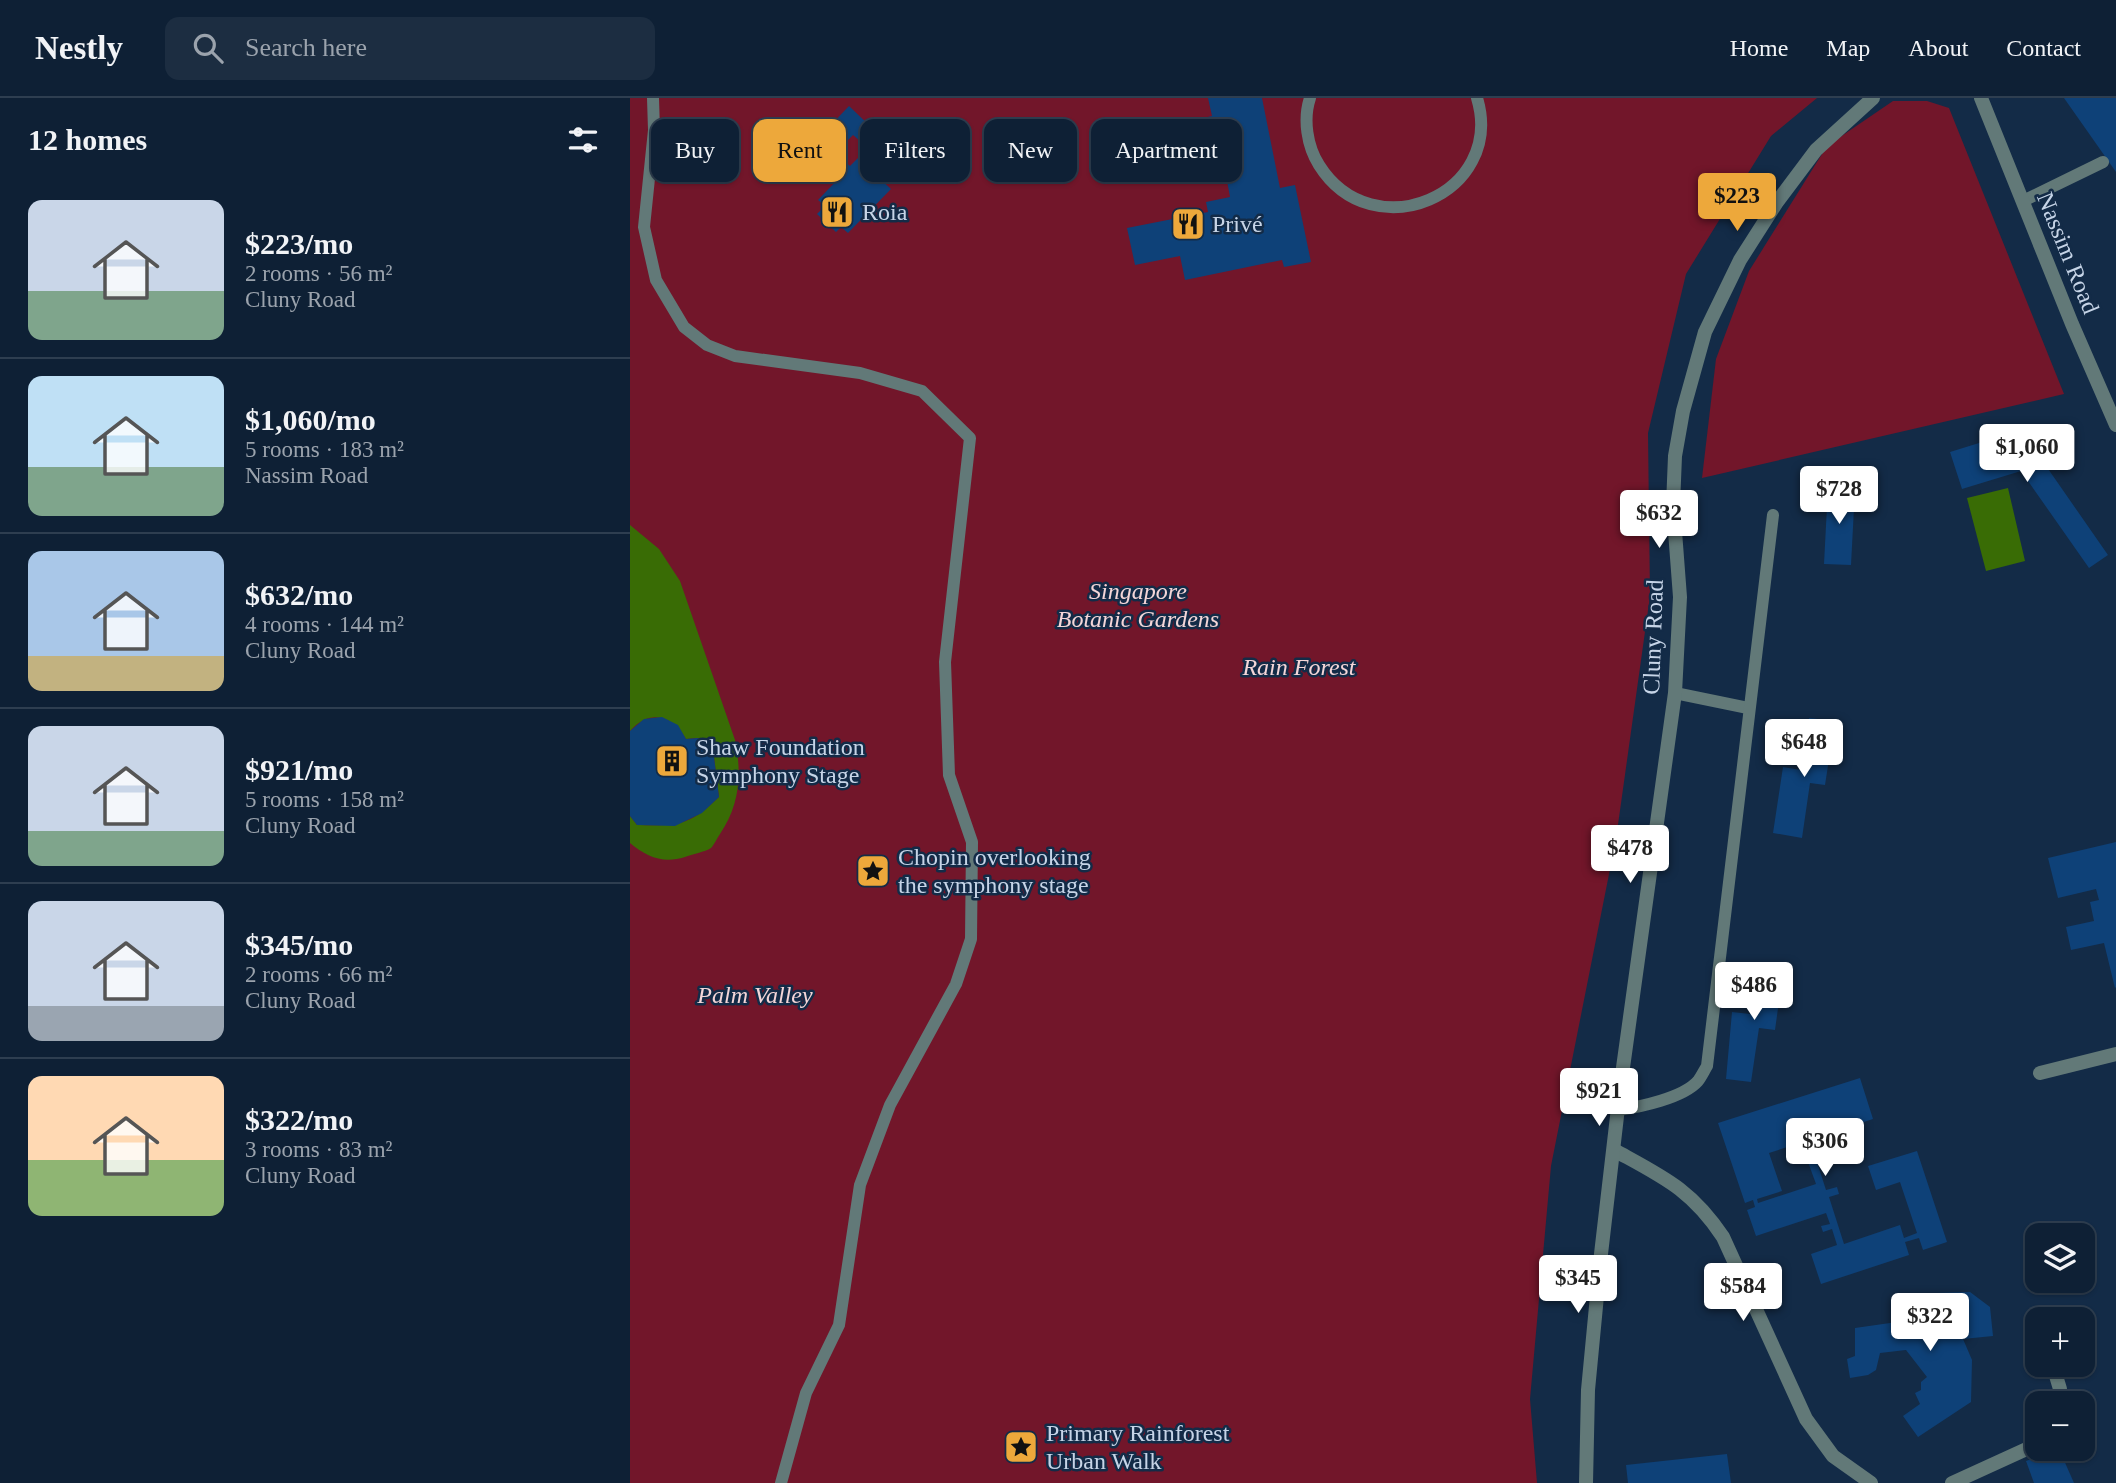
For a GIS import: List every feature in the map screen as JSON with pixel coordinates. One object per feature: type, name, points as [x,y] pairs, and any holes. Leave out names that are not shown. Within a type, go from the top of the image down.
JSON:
[{"type":"street","name":"Cluny Road","points":[[1586,1483],[1588,1390],[1618,1110],[1675,693],[1680,597],[1673,505],[1675,456],[1683,411],[1705,332],[1740,260],[1777,202],[1816,150],[1873,98]]},
{"type":"street","name":"Nassim Road","points":[[1981,98],[2072,324],[2116,425]]},
{"type":"street","points":[[2040,1073],[2116,1054]]},
{"type":"street","points":[[1614,1150],[1664,1176],[1707,1212],[1723,1237],[1806,1419],[1833,1456],[1871,1483]]},
{"type":"street","points":[[1952,1483],[2025,1449]]},
{"type":"lane","points":[[653,98],[654,130],[644,227],[656,280],[684,327],[707,345],[735,356],[860,373],[922,391],[970,438],[944,662],[949,775],[972,842],[971,939],[956,984],[890,1105],[860,1185],[839,1325],[806,1393],[781,1483]]},
{"type":"lane","points":[[1311,98],[1307,131],[1313,156],[1328,180],[1351,198],[1378,208],[1416,206],[1448,190],[1462,176],[1473,159],[1479,140],[1481,120],[1477,98]]},
{"type":"lane","points":[[2023,201],[2103,162]]},
{"type":"lane","points":[[1618,1110],[1649,1104],[1679,1093],[1697,1083],[1707,1066],[1773,515]]},
{"type":"lane","points":[[1675,693],[1748,708]]},
{"type":"green space","name":"Singapore Botanic Gardens","points":[[630,98],[1817,98],[1771,136],[1686,274],[1648,433],[1650,596],[1616,839],[1551,1166],[1530,1399],[1537,1483],[630,1483]]},
{"type":"green space","points":[[1893,101],[1927,101],[1949,108],[2064,394],[1702,478],[1716,359],[1749,271],[1827,146]]},
{"type":"shaded area","points":[[2008,488],[2025,561],[1986,571],[1967,498]]},
{"type":"shaded area","points":[[630,525],[659,549],[680,581],[737,752],[738,788],[727,823],[711,848],[670,860],[656,858],[630,843],[630,816],[637,825],[673,824],[691,819],[719,797],[713,749],[698,738],[686,739],[675,725],[661,718],[645,719],[630,731]]},
{"type":"building","points":[[1208,98],[1262,98],[1280,188],[1295,185],[1311,262],[1284,267],[1282,260],[1185,280],[1180,256],[1135,265],[1127,228],[1208,212],[1206,202],[1230,197],[1227,182],[1242,182],[1242,119],[1199,119],[1212,116]]},
{"type":"building","points":[[2064,98],[2116,98],[2116,172]]},
{"type":"building","points":[[849,106],[863,119],[860,119],[860,141],[853,135],[846,142],[846,119],[837,119]]},
{"type":"building","points":[[858,158],[860,182],[884,182],[891,189],[848,233],[841,227],[836,232],[817,214],[825,206],[818,200],[835,182],[846,182],[846,163],[850,166]]},
{"type":"building","points":[[2021,430],[2108,555],[2089,568],[2021,471],[1962,489],[1950,452]]},
{"type":"building","points":[[1828,487],[1855,489],[1851,565],[1824,564]]},
{"type":"building","name":"Shaw Foundation Symphony Stage","points":[[662,717],[678,725],[686,739],[698,738],[713,749],[719,797],[702,813],[675,826],[637,825],[630,816],[630,731],[644,719]]},
{"type":"building","points":[[1809,718],[1835,721],[1825,785],[1810,783],[1802,838],[1773,833],[1783,767],[1801,770]]},
{"type":"building","points":[[2116,842],[2115,988],[2104,943],[2071,950],[2066,927],[2094,921],[2090,902],[2099,900],[2096,889],[2058,898],[2048,858]]},
{"type":"building","points":[[1758,962],[1784,965],[1775,1030],[1759,1028],[1751,1082],[1726,1079],[1732,1012],[1750,1014]]},
{"type":"building","points":[[1860,1078],[1873,1119],[1769,1153],[1782,1191],[1757,1199],[1758,1203],[1816,1184],[1808,1162],[1816,1159],[1826,1190],[1837,1187],[1839,1194],[1829,1197],[1844,1244],[1900,1225],[1904,1238],[1917,1233],[1900,1182],[1876,1190],[1868,1166],[1917,1151],[1947,1242],[1923,1250],[1919,1238],[1905,1242],[1909,1255],[1821,1284],[1811,1254],[1837,1245],[1832,1229],[1823,1232],[1821,1226],[1830,1224],[1826,1213],[1756,1236],[1747,1210],[1755,1207],[1753,1200],[1745,1203],[1718,1123]]},
{"type":"building","points":[[1970,1292],[1990,1307],[1993,1336],[1963,1339],[1972,1360],[1971,1402],[1918,1437],[1903,1416],[1920,1404],[1915,1393],[1921,1390],[1921,1382],[1927,1377],[1906,1350],[1880,1353],[1876,1370],[1868,1375],[1850,1378],[1847,1359],[1855,1356],[1855,1328],[1904,1321],[1936,1303],[1935,1293]]},
{"type":"building","points":[[1727,1454],[1731,1483],[1628,1483],[1626,1465]]},
{"type":"building","points":[[2026,1461],[2064,1461],[2074,1483],[2034,1483]]},
{"type":"place","name":"Roia","points":[[837,212]]},
{"type":"place","name":"Privé","points":[[1188,224]]},
{"type":"place","name":"Shaw Foundation Symphony Stage","points":[[672,761]]},
{"type":"place","name":"Chopin overlooking the symphony stage","points":[[873,871]]},
{"type":"place","name":"Primary Rainforest Urban Walk","points":[[1021,1447]]},
{"type":"park label","name":"Rain Forest","points":[[1299,667]]},
{"type":"park label","name":"Palm Valley","points":[[755,995]]}]
